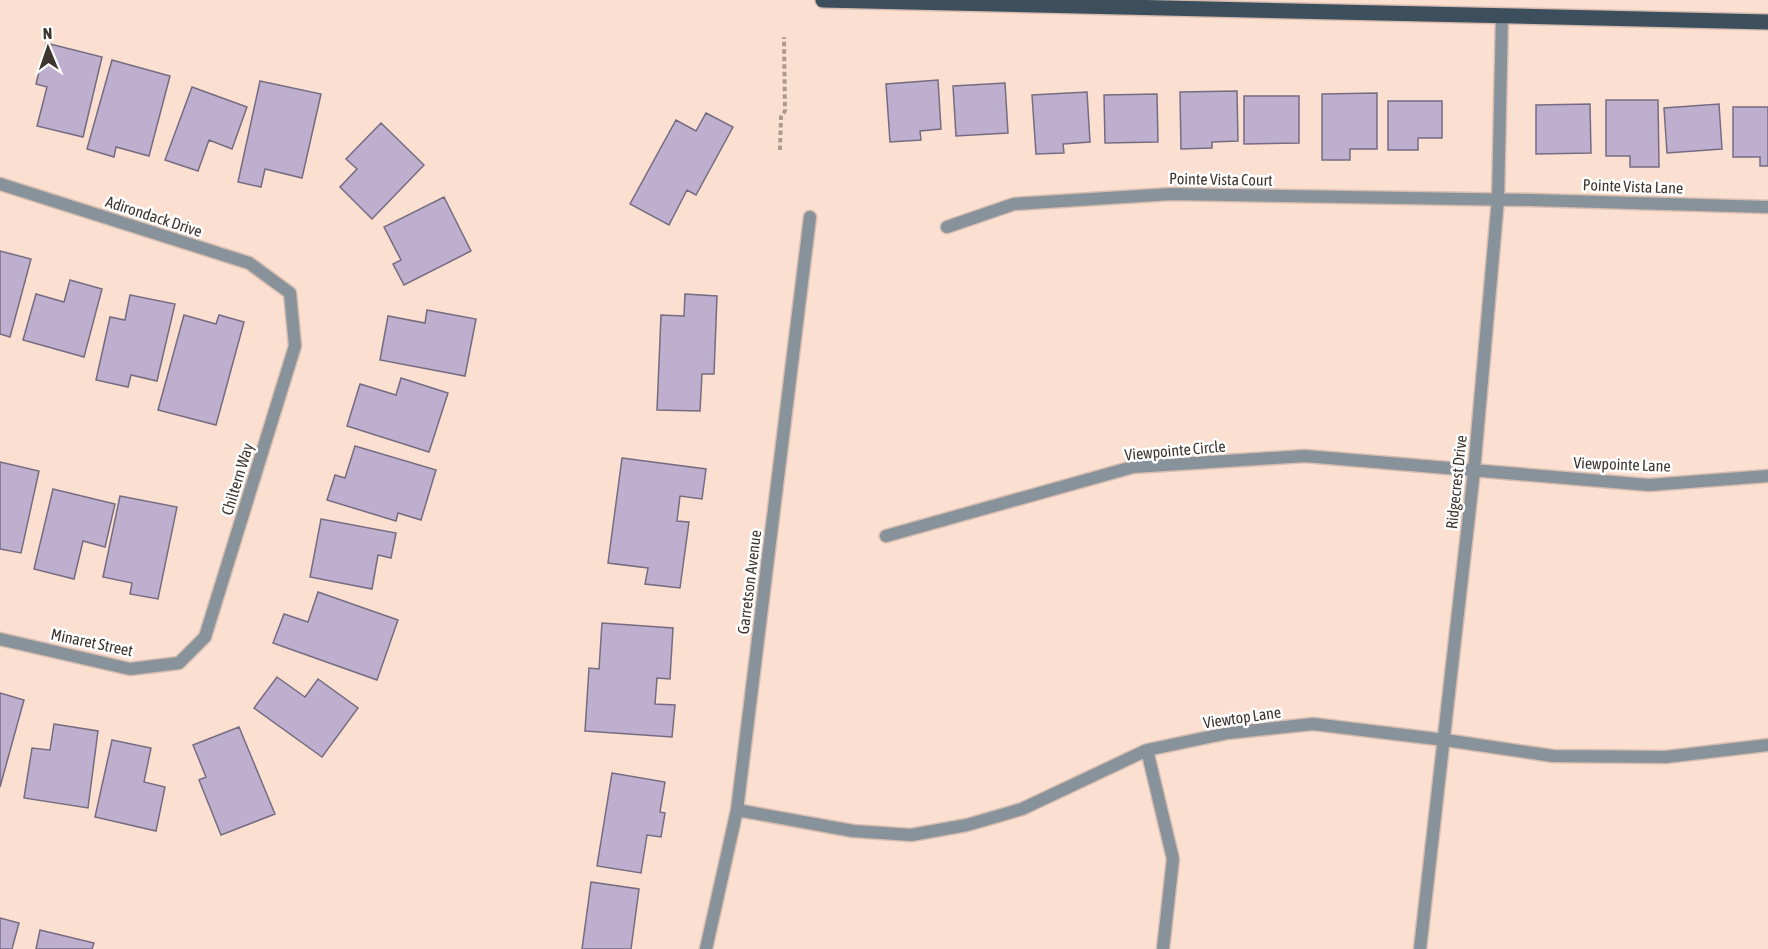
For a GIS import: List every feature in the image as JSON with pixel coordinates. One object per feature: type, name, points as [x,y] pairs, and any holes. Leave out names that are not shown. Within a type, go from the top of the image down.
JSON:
[{"type":"main road","points":[[823,0],[1768,22]]},
{"type":"street","name":"Ridgecrest Drive","points":[[1420,949],[1474,471],[1497,200],[1502,16]]},
{"type":"street","name":"Adirondack Drive","points":[[0,184],[249,263],[290,293]]},
{"type":"street","name":"Pointe Vista Court","points":[[947,227],[1014,204],[1171,194],[1497,200]]},
{"type":"street","name":"Pointe Vista Lane","points":[[1497,200],[1768,207]]},
{"type":"street","name":"Garretson Avenue","points":[[705,949],[737,810],[810,217]]},
{"type":"street","name":"Chiltern Way","points":[[179,663],[205,637],[295,346],[290,293]]},
{"type":"street","name":"Viewpointe Circle","points":[[886,536],[1133,467],[1305,456],[1474,471]]},
{"type":"street","name":"Viewpointe Lane","points":[[1474,471],[1649,485],[1768,476]]},
{"type":"street","name":"Minaret Street","points":[[0,639],[130,669],[179,663]]},
{"type":"street","name":"Viewtop Lane","points":[[737,810],[853,831],[911,835],[967,825],[1022,809],[1147,750],[1228,733],[1314,724],[1553,756],[1666,757],[1768,745]]},
{"type":"street","points":[[1147,750],[1173,859],[1163,949]]},
{"type":"path","points":[[780,150],[781,117],[785,111],[784,37]]},
{"type":"building","points":[[46,43],[102,57],[83,137],[37,126],[47,87],[36,84]]},
{"type":"building","points":[[112,60],[170,76],[149,156],[116,147],[114,157],[87,149]]},
{"type":"building","points":[[938,80],[941,129],[920,131],[921,140],[890,142],[886,84]]},
{"type":"building","points":[[260,81],[321,94],[302,178],[265,169],[261,187],[238,182]]},
{"type":"building","points":[[1005,83],[1008,133],[956,136],[953,86]]},
{"type":"building","points":[[192,87],[247,107],[232,149],[209,140],[198,171],[165,160]]},
{"type":"building","points":[[1237,91],[1238,141],[1212,142],[1212,148],[1181,149],[1180,92]]},
{"type":"building","points":[[1087,92],[1090,142],[1063,144],[1064,153],[1036,154],[1032,95]]},
{"type":"building","points":[[1377,93],[1377,149],[1350,149],[1350,160],[1322,160],[1322,94]]},
{"type":"building","points":[[1157,94],[1158,142],[1105,143],[1104,95]]},
{"type":"building","points":[[1244,96],[1299,96],[1299,143],[1244,144]]},
{"type":"building","points":[[1606,100],[1658,100],[1659,167],[1630,167],[1630,156],[1606,156]]},
{"type":"building","points":[[1388,101],[1442,101],[1442,138],[1418,138],[1418,150],[1388,150]]},
{"type":"building","points":[[1590,104],[1591,153],[1536,154],[1536,105]]},
{"type":"building","points":[[1719,104],[1722,149],[1667,153],[1664,108]]},
{"type":"building","points":[[1733,107],[1768,107],[1768,166],[1760,166],[1760,157],[1733,157]]},
{"type":"building","points":[[706,113],[733,127],[696,195],[687,190],[669,225],[630,204],[676,120],[696,131]]},
{"type":"building","points":[[381,123],[424,165],[372,219],[340,187],[357,169],[346,159]]},
{"type":"building","points":[[444,197],[471,251],[404,285],[393,264],[401,260],[384,227]]},
{"type":"building","points":[[0,251],[31,259],[10,337],[0,334]]},
{"type":"building","points":[[70,280],[102,289],[84,357],[23,340],[36,294],[64,302]]},
{"type":"building","points":[[685,294],[717,296],[714,374],[702,374],[700,411],[657,410],[661,315],[684,316]]},
{"type":"building","points":[[130,295],[175,304],[157,381],[131,375],[128,387],[96,380],[110,317],[125,320]]},
{"type":"building","points":[[427,310],[476,319],[465,376],[380,360],[388,316],[425,323]]},
{"type":"building","points":[[184,315],[216,324],[219,315],[244,322],[216,425],[158,410]]},
{"type":"building","points":[[401,378],[448,393],[429,452],[347,426],[360,384],[396,395]]},
{"type":"building","points":[[355,446],[436,470],[421,520],[398,513],[396,521],[327,500],[335,475],[345,478]]},
{"type":"building","points":[[622,458],[706,469],[702,499],[680,496],[677,521],[689,522],[680,588],[645,584],[648,568],[608,563]]},
{"type":"building","points":[[0,462],[39,471],[21,553],[0,549]]},
{"type":"building","points":[[53,489],[115,504],[105,547],[83,541],[74,579],[34,569]]},
{"type":"building","points":[[120,496],[177,507],[158,599],[130,594],[132,583],[103,577]]},
{"type":"building","points":[[321,519],[396,533],[391,558],[378,555],[372,589],[310,577]]},
{"type":"building","points":[[318,592],[398,620],[377,680],[273,643],[284,614],[308,622]]},
{"type":"building","points":[[602,623],[673,628],[670,679],[657,678],[655,704],[675,705],[672,737],[585,731],[589,668],[599,669]]},
{"type":"building","points":[[277,677],[305,697],[318,679],[358,708],[322,757],[254,708]]},
{"type":"building","points":[[0,693],[24,700],[0,787]]},
{"type":"building","points":[[54,724],[98,731],[88,808],[24,798],[32,748],[50,750]]},
{"type":"building","points":[[239,727],[275,814],[221,835],[199,780],[206,777],[193,745]]},
{"type":"building","points":[[112,740],[151,748],[144,782],[165,787],[156,831],[95,817]]},
{"type":"building","points":[[612,773],[665,782],[660,812],[665,813],[661,837],[647,835],[641,873],[597,866]]},
{"type":"building","points":[[591,882],[639,889],[631,949],[582,949]]},
{"type":"building","points":[[0,918],[19,923],[12,949],[0,949]]},
{"type":"building","points":[[40,930],[94,943],[92,949],[36,949]]}]
